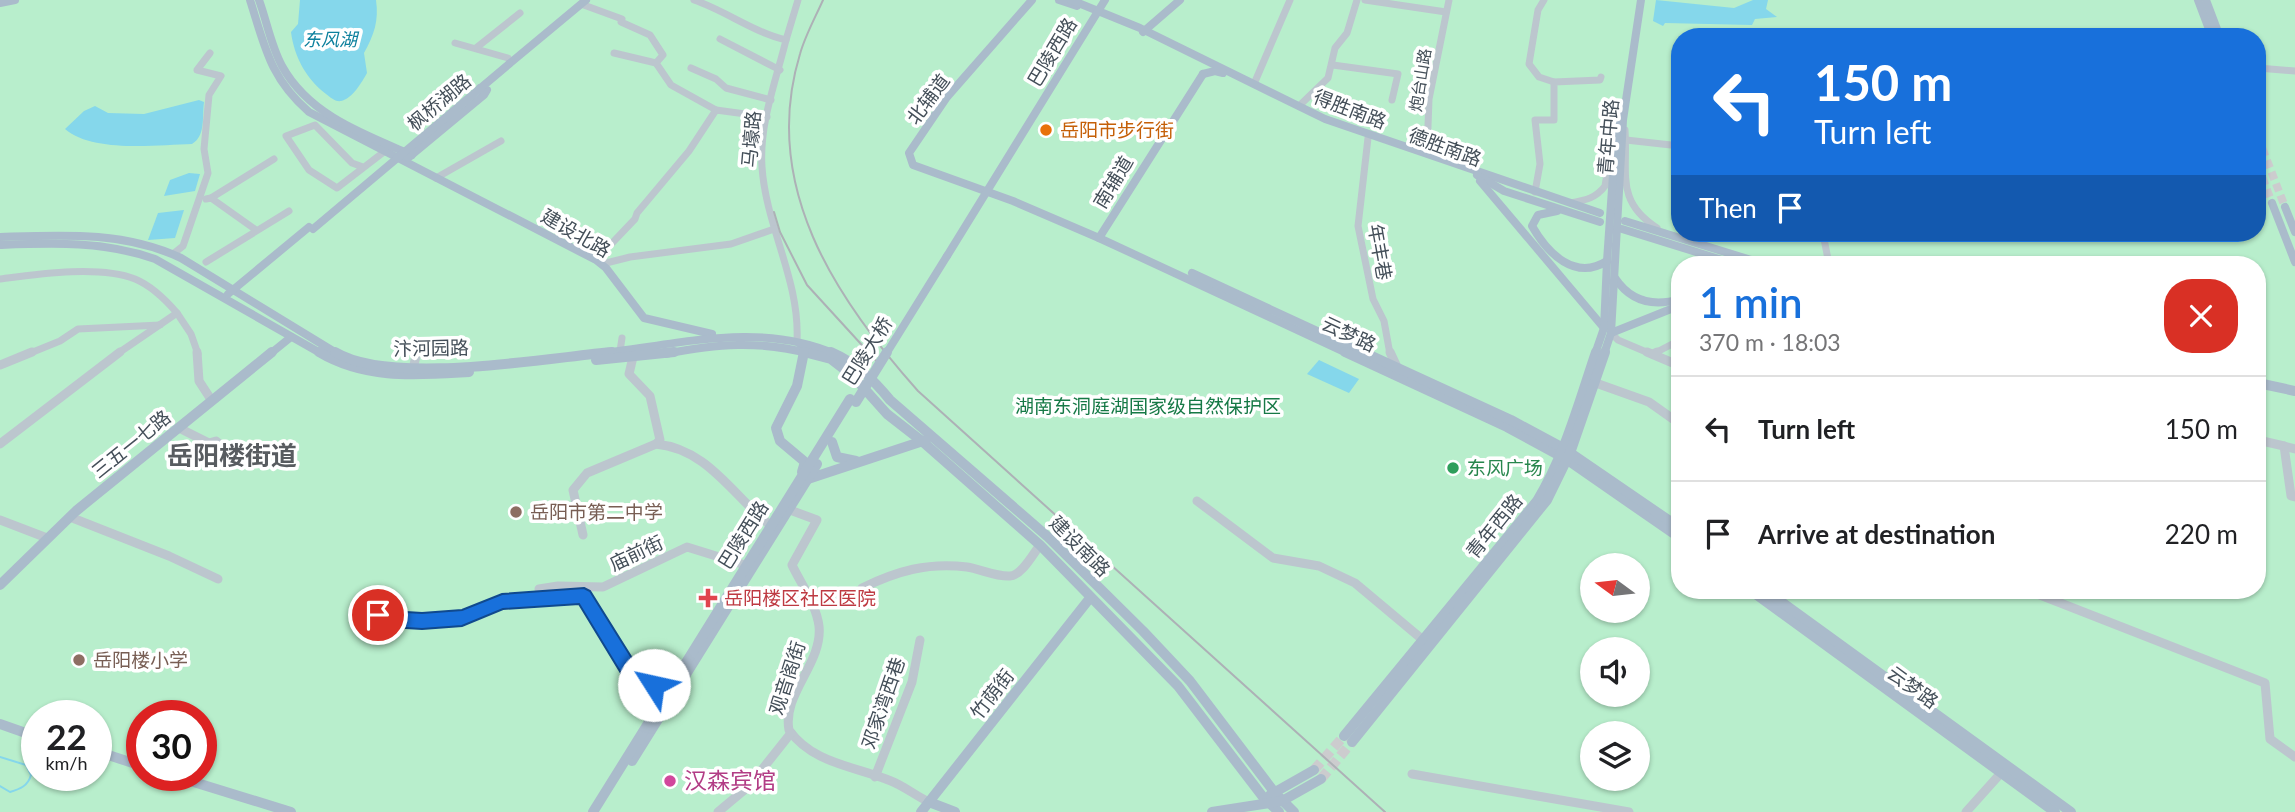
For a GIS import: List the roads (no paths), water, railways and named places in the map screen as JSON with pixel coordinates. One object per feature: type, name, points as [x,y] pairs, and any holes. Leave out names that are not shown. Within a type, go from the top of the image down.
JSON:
[{"type":"main road","points":[[1,1],[15,0]]},
{"type":"main road","points":[[250,0],[273,71],[293,98],[320,120],[388,148]]},
{"type":"main road","points":[[259,0],[282,68],[305,99],[337,121],[388,148]]},
{"type":"main road","name":"北辅道","points":[[985,192],[913,165],[909,153],[947,97],[1032,0]]},
{"type":"main road","name":"得胜南路","points":[[1059,0],[1095,7],[1325,119],[1535,192],[1567,207]]},
{"type":"main road","name":"巴陵西路","points":[[944,256],[1095,7],[1107,0]]},
{"type":"main road","points":[[1141,30],[1174,0]]},
{"type":"main road","points":[[1141,30],[1180,0]]},
{"type":"main road","name":"青年中路","points":[[1607,261],[1620,119],[1636,0]]},
{"type":"main road","name":"青年中路","points":[[1614,277],[1620,119],[1641,0]]},
{"type":"main road","points":[[2198,0],[2209,28]]},
{"type":"main road","points":[[2206,0],[2217,28]]},
{"type":"main road","name":"枫桥湖路","points":[[311,228],[582,1]]},
{"type":"main road","points":[[1076,1],[1095,7]]},
{"type":"main road","name":"得胜南路","points":[[1141,30],[1194,58],[1200,63],[1203,74]]},
{"type":"main road","name":"枫桥湖路","points":[[311,228],[480,88],[507,62]]},
{"type":"main road","name":"德胜南路","points":[[1203,74],[1220,72],[1322,122],[1473,173],[1504,191],[1600,218]]},
{"type":"main road","name":"南辅道","points":[[1101,235],[1145,161],[1203,74]]},
{"type":"main road","points":[[409,158],[487,90],[480,88]]},
{"type":"main road","name":"建设北路","points":[[388,148],[409,158],[436,177],[599,262],[644,318],[720,336]]},
{"type":"main road","points":[[1473,173],[1608,330],[1671,309]]},
{"type":"main road","name":"云梦路","points":[[985,192],[1101,235],[1565,454],[1671,531]]},
{"type":"main road","points":[[2272,203],[2295,262]]},
{"type":"main road","points":[[1567,207],[1542,213],[1532,223],[1534,231],[1562,262],[1575,268],[1587,270],[1607,261]]},
{"type":"main road","points":[[2285,207],[2295,232]]},
{"type":"main road","points":[[1671,236],[1623,225],[1709,256]]},
{"type":"main road","points":[[231,295],[311,228]]},
{"type":"main road","points":[[1101,235],[1511,420],[1671,522]]},
{"type":"main road","name":"汴河园路","points":[[0,237],[105,236],[154,246],[173,254],[231,295],[274,321],[340,355],[391,368],[413,369],[620,351],[720,336],[802,344]]},
{"type":"main road","points":[[1692,242],[1738,256]]},
{"type":"main road","name":"汴河园路","points":[[0,245],[74,243],[130,249],[150,254],[231,295]]},
{"type":"main road","points":[[1680,247],[1694,256]]},
{"type":"main road","name":"巴陵大桥","points":[[815,461],[944,256]]},
{"type":"main road","name":"青年西路","points":[[1607,261],[1608,330],[1565,454],[1537,501],[1423,640],[1348,739],[1547,500],[1565,454],[1593,382],[1608,330],[1614,277]]},
{"type":"main road","points":[[1614,277],[1622,289],[1637,299],[1657,304],[1671,302]]},
{"type":"main road","name":"汴河园路","points":[[274,321],[291,337],[336,362],[355,368],[408,376],[633,357],[717,344],[802,344]]},
{"type":"main road","name":"三五一七路","points":[[0,585],[6,572],[70,517],[291,337]]},
{"type":"main road","points":[[802,344],[805,353],[794,392],[780,415],[776,430],[780,441],[800,452],[805,462],[804,479],[928,439]]},
{"type":"main road","name":"建设南路","points":[[802,344],[831,359],[853,376],[887,414],[928,439],[1048,537],[1191,681],[1274,801]]},
{"type":"main road","points":[[2266,382],[2295,388]]},
{"type":"main road","name":"建设南路","points":[[928,439],[1040,545],[1178,686],[1274,801],[1294,812]]},
{"type":"main road","points":[[780,441],[809,449],[829,441],[837,457],[863,462]]},
{"type":"main road","name":"巴陵西路","points":[[593,812],[770,525],[815,461]]},
{"type":"main road","name":"巴陵西路","points":[[600,812],[790,510],[804,479]]},
{"type":"main road","name":"竹荫街","points":[[925,807],[1090,598]]},
{"type":"main road","name":"云梦路","points":[[1762,599],[2055,812]]},
{"type":"main road","points":[[1777,599],[2071,812]]},
{"type":"main road","points":[[0,719],[21,726]]},
{"type":"main road","points":[[0,724],[21,731]]},
{"type":"main road","points":[[1212,812],[1274,801],[1318,774]]},
{"type":"main road","points":[[217,789],[291,812]]},
{"type":"main road","points":[[206,791],[272,812]]},
{"type":"main road","points":[[925,807],[955,812]]},
{"type":"street","points":[[694,0],[720,9],[761,34],[786,40]]},
{"type":"street","name":"马壕路","points":[[798,0],[767,117],[762,169],[774,229],[799,321],[802,344]]},
{"type":"street","points":[[1254,84],[1290,0]]},
{"type":"street","points":[[1299,106],[1320,89],[1333,65],[1335,48],[1347,33],[1357,0]]},
{"type":"street","points":[[1365,0],[1446,12]]},
{"type":"street","name":"炮台山路","points":[[1427,153],[1429,99],[1449,0]]},
{"type":"street","points":[[1544,0],[1538,10],[1530,64],[1532,71],[1543,81],[1554,82],[1600,80],[1601,77]]},
{"type":"street","points":[[582,1],[622,19],[625,25],[647,31],[663,55],[656,63]]},
{"type":"street","points":[[476,48],[520,13]]},
{"type":"street","points":[[720,39],[780,70]]},
{"type":"street","points":[[455,43],[476,48],[507,62]]},
{"type":"street","points":[[614,52],[656,63],[671,85],[716,110],[767,117]]},
{"type":"street","points":[[173,254],[183,246],[208,173],[204,149],[209,95],[221,76],[197,71],[210,53]]},
{"type":"street","points":[[1333,65],[1398,75],[1392,100]]},
{"type":"street","points":[[691,68],[716,79],[726,88],[771,100]]},
{"type":"street","points":[[2266,69],[2295,71]]},
{"type":"street","points":[[1535,192],[1542,163],[1537,146],[1535,120],[1554,120],[1554,82]]},
{"type":"street","points":[[599,262],[689,151],[716,110]]},
{"type":"street","points":[[1620,119],[1626,140],[1626,199],[1641,218],[1671,235]]},
{"type":"street","points":[[1567,207],[1591,202],[1602,194],[1607,182],[1610,142],[1620,119]]},
{"type":"street","points":[[363,167],[352,163],[315,125],[286,136],[309,170],[337,188],[388,148]]},
{"type":"street","name":"年丰巷","points":[[1368,138],[1358,226],[1373,299],[1384,321],[1390,353],[1397,368]]},
{"type":"street","points":[[1626,140],[1671,145]]},
{"type":"street","points":[[436,177],[501,141]]},
{"type":"street","points":[[200,200],[211,198],[274,159]]},
{"type":"street","points":[[211,198],[256,230]]},
{"type":"street","points":[[206,262],[289,211]]},
{"type":"street","points":[[599,262],[731,244],[774,229]]},
{"type":"street","points":[[0,279],[84,271],[122,274],[138,279],[163,295],[187,327],[197,348],[196,378],[212,401]]},
{"type":"street","points":[[0,444],[95,369],[177,313]]},
{"type":"street","points":[[0,365],[60,341],[78,329],[160,325]]},
{"type":"street","points":[[1608,330],[1618,340],[1671,362]]},
{"type":"street","points":[[620,351],[622,338]]},
{"type":"street","points":[[1653,354],[1671,345]]},
{"type":"street","points":[[413,369],[416,356]]},
{"type":"street","points":[[633,357],[629,374],[650,396],[660,440],[656,444]]},
{"type":"street","points":[[1593,382],[1648,402],[1671,418]]},
{"type":"street","points":[[178,428],[209,443]]},
{"type":"street","points":[[2266,441],[2295,448]]},
{"type":"street","points":[[2266,441],[2295,448]]},
{"type":"street","points":[[583,535],[573,489],[581,477],[656,444],[673,443],[726,481],[754,514],[770,525]]},
{"type":"street","points":[[2284,446],[2291,496],[2295,497]]},
{"type":"street","points":[[1197,501],[1273,558],[1319,566],[1355,583],[1423,640]]},
{"type":"street","name":"观音阁街","points":[[790,510],[817,520],[792,565],[819,627],[813,657],[790,715],[788,727],[791,733],[815,753],[890,781],[925,807]]},
{"type":"street","points":[[70,517],[169,556],[218,579]]},
{"type":"street","points":[[0,520],[47,538]]},
{"type":"street","points":[[862,588],[885,575],[915,565],[961,566],[1011,576],[1019,572],[1040,545]]},
{"type":"street","name":"庙前街","points":[[539,589],[558,586],[603,587],[687,547],[745,565]]},
{"type":"street","points":[[378,615],[390,619],[422,621],[462,618],[502,601],[584,596],[634,677],[668,690]]},
{"type":"street","points":[[2050,599],[2265,683],[2270,740],[2295,757]]},
{"type":"street","name":"邓家湾西巷","points":[[875,777],[912,682],[920,640]]},
{"type":"street","points":[[718,812],[749,786],[791,733]]},
{"type":"street","points":[[1966,812],[2001,773]]},
{"type":"street","points":[[1412,774],[1629,812]]},
{"type":"water","name":"东风湖","points":[[300,0],[376,0],[375,28],[364,53],[367,73],[356,90],[345,100],[335,100],[319,88],[298,58],[291,32],[298,24]]},
{"type":"water","points":[[1656,0],[1734,8],[1753,0],[1768,0],[1766,9],[1777,17],[1755,19],[1752,25],[1665,23],[1663,26],[1653,21]]},
{"type":"water","points":[[199,100],[204,102],[202,125],[200,136],[192,144],[108,145],[77,137],[65,129],[84,111],[95,106],[108,113],[144,114]]},
{"type":"water","points":[[189,173],[200,174],[195,191],[164,196],[170,180]]},
{"type":"water","points":[[184,210],[175,238],[148,240],[158,213]]},
{"type":"water","points":[[1319,360],[1359,379],[1349,393],[1307,374]]},
{"type":"waterway","points":[[0,757],[26,765],[31,775],[26,784],[14,791],[10,792],[0,786]]},
{"type":"tunnel","points":[[2266,158],[2285,207]]},
{"type":"tunnel","points":[[2266,187],[2272,203]]},
{"type":"tunnel","points":[[1314,770],[1344,736]]},
{"type":"tunnel","points":[[1321,779],[1352,742]]},
{"type":"railway","points":[[823,0],[800,54],[790,102],[790,149],[798,194],[813,237],[859,318],[918,391],[1385,812]]},
{"type":"railway","points":[[774,212],[780,232],[807,285],[882,367]]},
{"type":"place","name":"岳阳市步行街","points":[[1046,130]]},
{"type":"place","name":"东风广场","points":[[1453,468]]},
{"type":"place","name":"岳阳市第二中学","points":[[516,512]]},
{"type":"place","name":"岳阳楼区社区医院","points":[[708,598]]},
{"type":"place","name":"岳阳楼小学","points":[[79,660]]},
{"type":"place","name":"汉森宾馆","points":[[670,781]]},
{"type":"district","name":"岳阳楼街道","points":[[232,456]]},
{"type":"park label","name":"湖南东洞庭湖国家级自然保护区","points":[[1148,406]]}]
